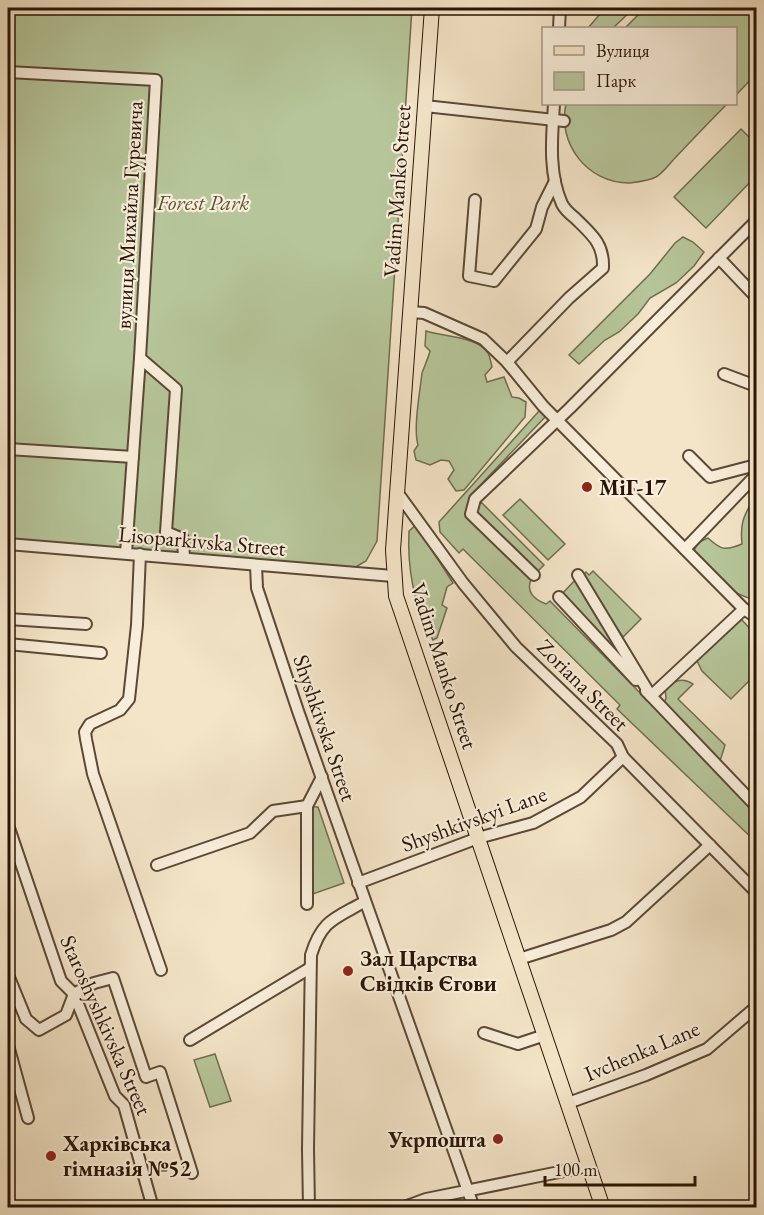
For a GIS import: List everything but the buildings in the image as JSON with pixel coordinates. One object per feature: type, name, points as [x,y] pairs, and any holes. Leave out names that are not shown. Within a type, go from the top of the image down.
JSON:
[{"type":"main road","name":"Vadim Manko Street","points":[[432,8],[393,576],[400,609],[603,1208]]},
{"type":"street","points":[[559,27],[560,8]]},
{"type":"street","name":"вулиця Михайла Гуревича","points":[[8,72],[156,80],[126,553]]},
{"type":"street","points":[[507,362],[569,298],[603,268],[603,254],[595,238],[563,207],[555,181],[558,121],[554,105]]},
{"type":"street","points":[[425,106],[558,121]]},
{"type":"street","points":[[475,200],[469,276],[494,281],[536,229],[542,207],[555,181]]},
{"type":"street","points":[[534,575],[471,514],[475,499],[756,220]]},
{"type":"street","points":[[719,258],[756,297]]},
{"type":"street","points":[[410,312],[424,313],[483,339],[507,362],[543,406],[744,609],[756,617]]},
{"type":"street","name":"вулиця Михайла Гуревича","points":[[140,358],[176,389],[166,532],[183,539],[184,558]]},
{"type":"street","points":[[724,374],[756,386]]},
{"type":"street","points":[[8,449],[133,457]]},
{"type":"street","points":[[689,456],[710,477],[756,465]]},
{"type":"street","points":[[685,549],[756,475]]},
{"type":"street","name":"Zoriana Street","points":[[397,492],[463,583],[516,647],[617,744],[623,757],[756,892]]},
{"type":"street","name":"Lisoparkivska Street","points":[[8,544],[393,576]]},
{"type":"street","points":[[140,554],[137,625],[129,699],[112,715],[90,724],[86,732],[93,774],[132,873],[161,969]]},
{"type":"street","name":"Shyshkivska Street","points":[[256,566],[257,588],[364,902],[474,1208]]},
{"type":"street","points":[[578,575],[651,696]]},
{"type":"street","points":[[559,597],[756,806]]},
{"type":"street","points":[[651,696],[744,609]]},
{"type":"street","points":[[8,619],[86,624]]},
{"type":"street","points":[[8,644],[101,653]]},
{"type":"street","name":"Shyshkivskyi Lane","points":[[358,883],[478,838],[533,822],[581,796],[623,757]]},
{"type":"street","points":[[308,904],[308,806],[322,777]]},
{"type":"street","points":[[157,865],[250,833],[273,811],[308,806]]},
{"type":"street","name":"Staroshyshkivska Street","points":[[8,825],[61,981],[74,994],[115,1096],[124,1106],[153,1208]]},
{"type":"street","points":[[519,958],[611,930],[626,922],[710,845]]},
{"type":"street","points":[[309,1208],[311,955],[320,930],[333,919],[364,902]]},
{"type":"street","points":[[190,1040],[310,968]]},
{"type":"street","points":[[8,975],[26,1019],[39,1030],[66,1015],[74,994],[94,983],[113,978],[146,1077],[160,1072],[192,1173]]},
{"type":"street","name":"Ivchenka Lane","points":[[568,1103],[646,1075],[706,1049],[756,1007]]},
{"type":"street","points":[[484,1033],[518,1044],[544,1035]]},
{"type":"street","points":[[8,1045],[28,1118]]},
{"type":"street","points":[[407,1206],[426,1199],[589,1166]]},
{"type":"street","points":[[389,1208],[394,1207]]},
{"type":"green space","name":"Forest Park","points":[[8,8],[412,8],[377,541],[366,561],[354,568],[8,540]]},
{"type":"green space","points":[[600,8],[634,8],[614,27],[589,27],[600,14]]},
{"type":"green space","points":[[645,8],[756,8],[756,74],[737,94],[737,27],[626,27]]},
{"type":"green space","points":[[566,105],[726,105],[659,175],[629,183],[600,176],[588,168],[571,146],[564,119]]},
{"type":"green space","points":[[741,129],[756,144],[756,176],[706,228],[674,197]]},
{"type":"green space","points":[[683,237],[704,252],[694,266],[676,283],[650,298],[638,314],[619,332],[605,340],[579,364],[569,355],[650,274],[675,243]]},
{"type":"green space","points":[[426,331],[468,340],[483,347],[488,353],[492,367],[485,375],[487,382],[504,377],[512,397],[526,402],[525,417],[464,490],[456,491],[448,479],[454,470],[449,461],[441,460],[430,465],[416,460],[414,451],[418,445],[416,429],[422,373],[430,351],[425,346]]},
{"type":"green space","points":[[539,411],[543,412],[545,417],[472,494],[467,506],[469,517],[532,577],[529,586],[534,597],[546,604],[550,601],[646,699],[651,699],[663,707],[666,698],[665,689],[668,686],[682,680],[693,684],[678,699],[725,745],[718,763],[719,774],[756,813],[756,842],[617,709],[620,705],[463,549],[459,553],[440,532],[439,522]]},
{"type":"green space","points":[[520,499],[565,544],[548,560],[503,515]]},
{"type":"green space","points":[[753,500],[756,500],[756,600],[719,582],[704,567],[694,550],[699,542],[708,538],[724,548],[742,544],[743,521]]},
{"type":"green space","points":[[481,502],[544,565],[535,574],[476,516],[475,508]]},
{"type":"green space","points":[[416,525],[453,583],[447,587],[442,605],[447,608],[437,638],[433,640],[421,615],[413,587],[409,559],[409,531]]},
{"type":"green space","points":[[593,571],[641,619],[623,637],[581,577],[586,572],[589,575]]},
{"type":"green space","points":[[577,578],[638,677],[561,595]]},
{"type":"green space","points":[[741,619],[756,635],[756,674],[731,699],[702,671],[697,661]]},
{"type":"green space","points":[[310,807],[318,807],[344,883],[310,895]]},
{"type":"green space","points":[[215,1054],[231,1101],[210,1107],[194,1060]]},
{"type":"place","name":"МіГ-17","points":[[587,487]]},
{"type":"place","name":"Зал Царства Свідків Єгови","points":[[348,971]]},
{"type":"place","name":"Укрпошта","points":[[498,1139]]},
{"type":"place","name":"Харківська гімназія №52","points":[[51,1156]]}]
